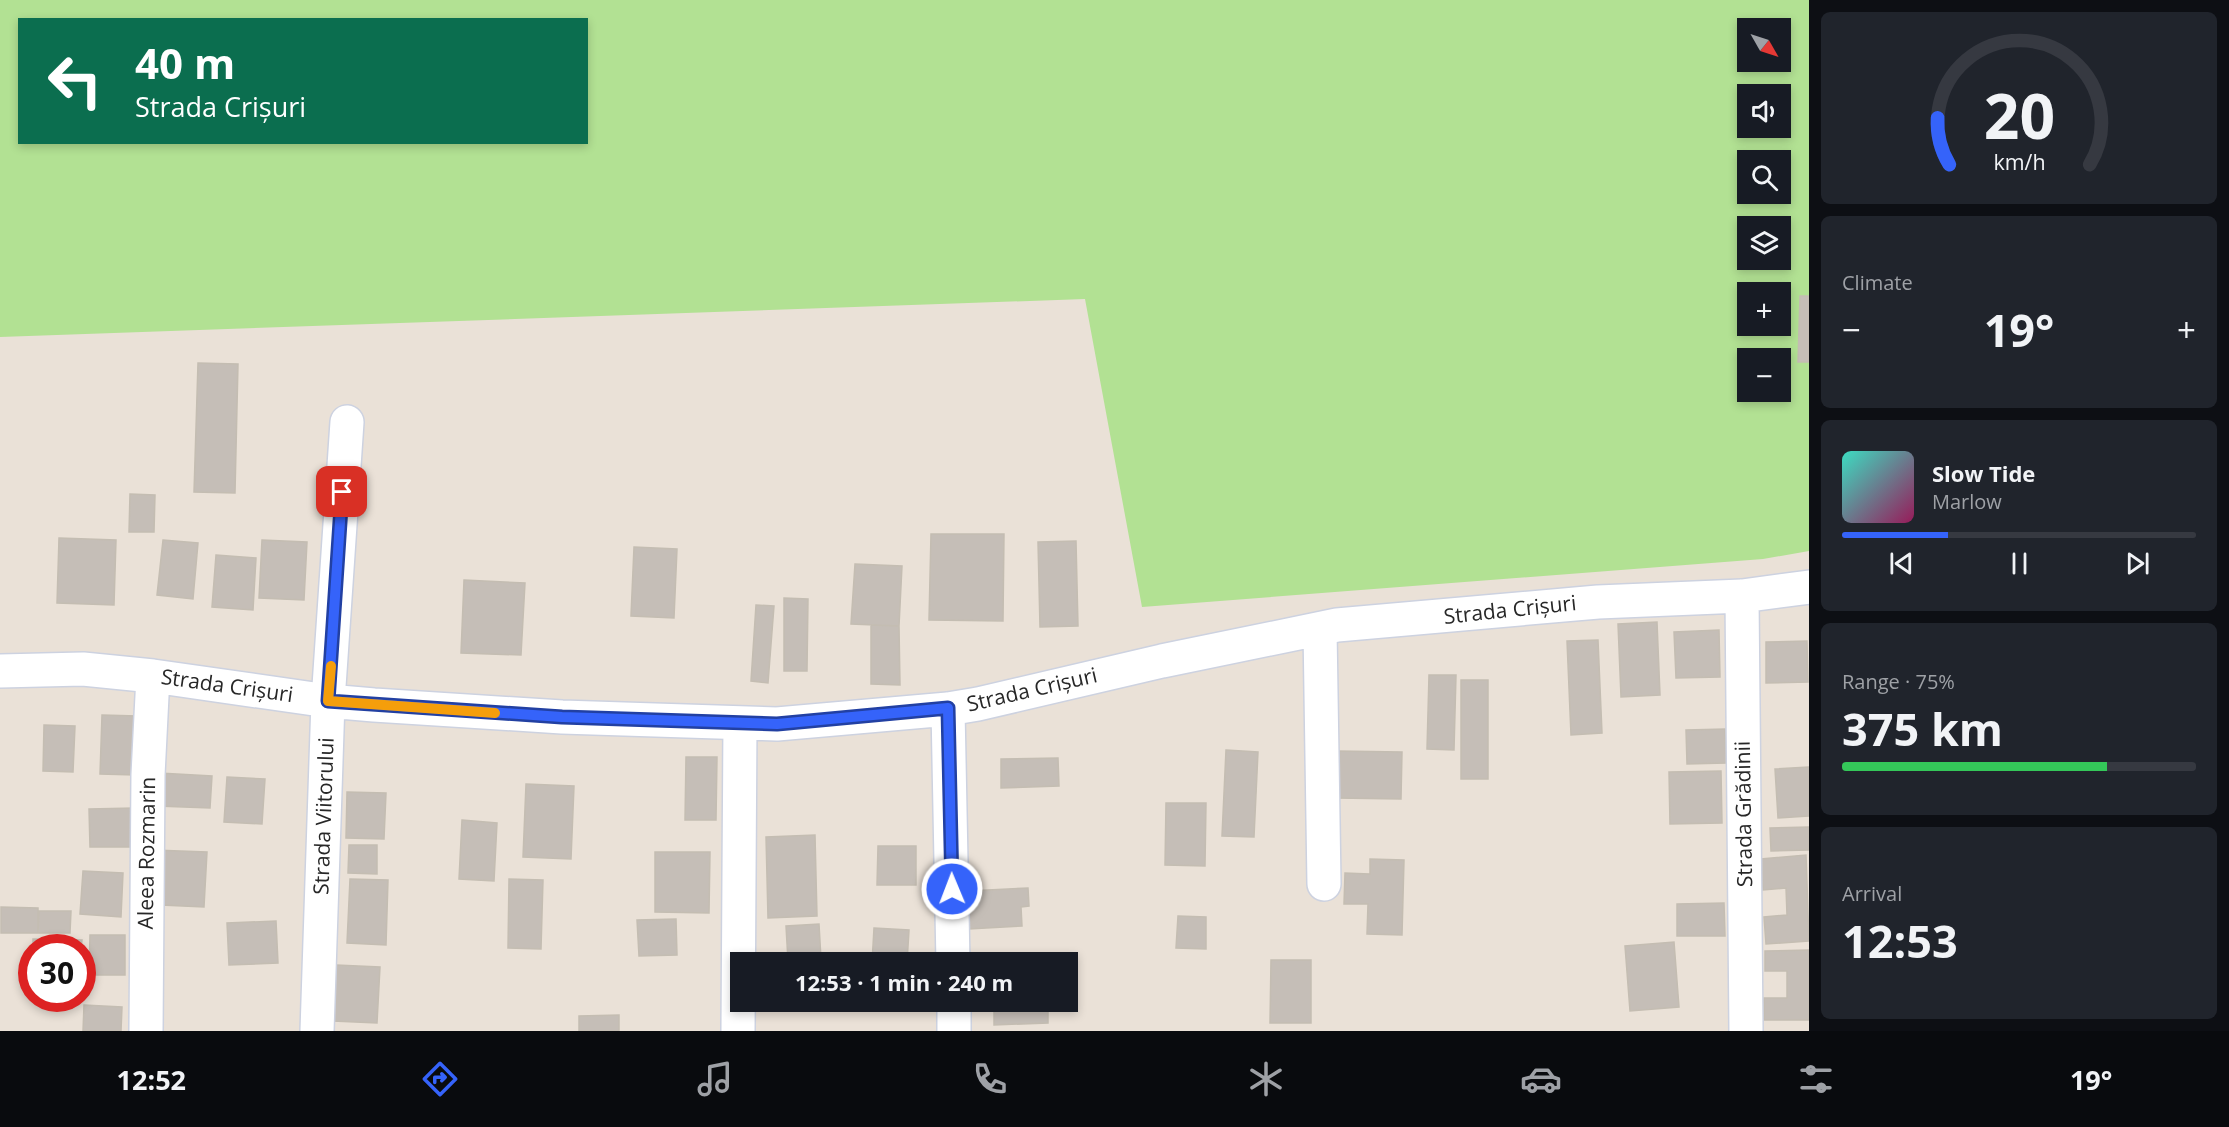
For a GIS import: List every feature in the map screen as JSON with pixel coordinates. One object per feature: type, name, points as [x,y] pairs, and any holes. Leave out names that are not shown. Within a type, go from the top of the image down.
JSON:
[{"type":"street","name":"Strada Viitorului","points":[[317,1031],[328,701],[347,422]]},
{"type":"street","name":"Strada Crișuri","points":[[0,671],[83,669],[153,675],[328,701],[562,717],[777,724],[978,704],[1162,661],[1337,625],[1598,602],[1742,596],[1809,587]]},
{"type":"street","name":"Strada Grădinii","points":[[1742,596],[1746,1031]]},
{"type":"street","points":[[1320,629],[1324,884]]},
{"type":"street","name":"Aleea Rozmarin","points":[[146,1031],[148,787],[153,675]]},
{"type":"street","points":[[948,708],[953,952]]},
{"type":"street","points":[[738,1031],[740,723]]},
{"type":"street","points":[[954,1012],[954,1031]]},
{"type":"green space","points":[[0,0],[1809,0],[1809,551],[1763,559],[1142,607],[1085,299],[0,337]]},
{"type":"building","points":[[1800,296],[1809,296],[1809,362],[1798,362]]},
{"type":"building","points":[[198,363],[238,364],[235,493],[194,492]]},
{"type":"building","points":[[130,494],[155,495],[154,532],[129,532]]},
{"type":"building","points":[[931,534],[1004,534],[1003,621],[929,620]]},
{"type":"building","points":[[59,538],[116,540],[114,605],[57,603]]},
{"type":"building","points":[[163,540],[198,543],[193,599],[157,595]]},
{"type":"building","points":[[262,540],[307,542],[304,600],[259,598]]},
{"type":"building","points":[[1076,541],[1078,626],[1040,627],[1038,542]]},
{"type":"building","points":[[634,547],[677,549],[674,618],[631,616]]},
{"type":"building","points":[[216,555],[256,558],[253,610],[212,607]]},
{"type":"building","points":[[855,564],[902,566],[899,626],[851,624]]},
{"type":"building","points":[[464,580],[525,583],[521,655],[461,653]]},
{"type":"building","points":[[784,598],[808,599],[807,671],[784,671]]},
{"type":"building","points":[[756,605],[774,606],[768,683],[751,681]]},
{"type":"building","points":[[1657,622],[1660,695],[1621,697],[1618,624]]},
{"type":"building","points":[[871,625],[899,626],[900,685],[871,684]]},
{"type":"building","points":[[1719,630],[1720,677],[1676,678],[1674,632]]},
{"type":"building","points":[[1598,640],[1602,733],[1571,735],[1567,641]]},
{"type":"building","points":[[1807,641],[1808,682],[1766,683],[1766,642]]},
{"type":"building","points":[[1429,675],[1456,675],[1454,750],[1427,749]]},
{"type":"building","points":[[1461,680],[1488,680],[1488,779],[1461,779]]},
{"type":"building","points":[[102,715],[137,716],[135,775],[100,774]]},
{"type":"building","points":[[44,725],[75,726],[73,772],[43,771]]},
{"type":"building","points":[[1725,729],[1726,763],[1687,764],[1686,730]]},
{"type":"building","points":[[1226,750],[1258,752],[1254,837],[1222,836]]},
{"type":"building","points":[[1336,751],[1402,752],[1401,799],[1336,798]]},
{"type":"building","points":[[686,757],[717,757],[716,820],[685,820]]},
{"type":"building","points":[[1058,758],[1059,786],[1001,788],[1001,759]]},
{"type":"building","points":[[1809,767],[1809,816],[1778,818],[1775,769]]},
{"type":"building","points":[[1721,771],[1722,823],[1670,824],[1669,772]]},
{"type":"building","points":[[159,773],[212,776],[210,808],[157,806]]},
{"type":"building","points":[[227,777],[265,779],[262,824],[224,822]]},
{"type":"building","points":[[526,784],[574,786],[571,859],[523,857]]},
{"type":"building","points":[[347,792],[386,793],[384,839],[346,838]]},
{"type":"building","points":[[1166,803],[1206,803],[1205,866],[1165,865]]},
{"type":"building","points":[[134,808],[135,847],[90,847],[89,809]]},
{"type":"building","points":[[462,820],[497,823],[494,881],[459,879]]},
{"type":"building","points":[[1809,827],[1809,850],[1771,851],[1770,828]]},
{"type":"building","points":[[815,835],[817,916],[768,918],[766,837]]},
{"type":"building","points":[[349,845],[377,845],[377,874],[348,873]]},
{"type":"building","points":[[878,846],[916,846],[916,885],[877,885]]},
{"type":"building","points":[[153,850],[207,852],[204,907],[161,905]]},
{"type":"building","points":[[655,852],[710,852],[709,913],[655,912]]},
{"type":"building","points":[[1806,855],[1809,941],[1766,944],[1764,917],[1787,915],[1786,888],[1763,890],[1761,859]]},
{"type":"building","points":[[1370,859],[1404,860],[1402,935],[1367,934],[1368,904],[1344,904],[1345,873],[1370,874]]},
{"type":"building","points":[[83,871],[123,873],[121,917],[80,914]]},
{"type":"building","points":[[350,879],[388,880],[386,945],[347,943]]},
{"type":"building","points":[[509,879],[543,880],[541,949],[508,948]]},
{"type":"building","points":[[1028,888],[1029,906],[1021,907],[1022,926],[969,929],[968,891]]},
{"type":"building","points":[[1724,903],[1725,936],[1677,936],[1677,904]]},
{"type":"building","points":[[1,907],[38,908],[38,933],[1,933]]},
{"type":"building","points":[[39,911],[71,911],[70,933],[38,933]]},
{"type":"building","points":[[1178,916],[1206,917],[1206,949],[1176,948]]},
{"type":"building","points":[[676,919],[677,955],[639,956],[637,920]]},
{"type":"building","points":[[276,921],[278,963],[229,965],[227,923]]},
{"type":"building","points":[[819,924],[821,952],[787,952],[786,926]]},
{"type":"building","points":[[874,928],[909,930],[908,952],[873,952]]},
{"type":"building","points":[[96,935],[125,935],[125,975],[96,975]]},
{"type":"building","points":[[1674,942],[1679,1007],[1630,1011],[1625,946]]},
{"type":"building","points":[[1809,950],[1809,1020],[1764,1020],[1764,998],[1787,998],[1787,971],[1765,971],[1765,951]]},
{"type":"building","points":[[1271,960],[1311,960],[1311,1023],[1270,1023]]},
{"type":"building","points":[[336,965],[380,967],[377,1023],[333,1021]]},
{"type":"building","points":[[96,1006],[122,1007],[121,1031],[83,1031],[84,1012],[96,1012]]},
{"type":"building","points":[[994,1012],[1048,1012],[1048,1023],[994,1025]]},
{"type":"building","points":[[619,1015],[619,1031],[579,1031],[579,1016]]},
{"type":"slow traffic","points":[[331,666],[328,701],[495,713]]},
{"type":"route","points":[[342,492],[328,701],[562,717],[777,724],[948,708],[952,889]]}]
